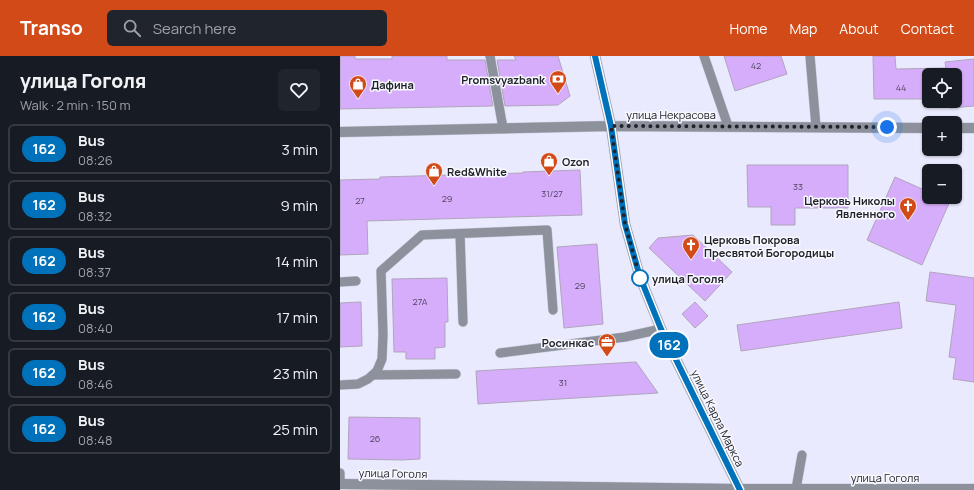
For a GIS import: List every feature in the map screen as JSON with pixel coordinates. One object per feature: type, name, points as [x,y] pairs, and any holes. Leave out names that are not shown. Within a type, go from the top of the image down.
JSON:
[{"type":"street","name":"улица Карла Маркса","points":[[595,56],[611,126],[625,224],[640,277],[661,329],[740,490]]},
{"type":"street","name":"улица Некрасова","points":[[340,132],[611,126],[922,128]]},
{"type":"street","points":[[962,128],[974,128]]},
{"type":"street","name":"улица Гоголя","points":[[340,484],[740,490],[974,489]]},
{"type":"lane","points":[[490,56],[503,128]]},
{"type":"lane","points":[[704,56],[728,126]]},
{"type":"lane","points":[[810,56],[816,127]]},
{"type":"lane","points":[[340,386],[358,384],[368,380],[377,371],[382,359],[383,334],[381,271],[422,235],[547,230],[553,310]]},
{"type":"lane","points":[[460,234],[464,322]]},
{"type":"lane","points":[[340,282],[356,281]]},
{"type":"lane","points":[[500,353],[625,337],[661,329]]},
{"type":"lane","points":[[373,375],[456,374]]},
{"type":"lane","points":[[796,489],[802,455]]},
{"type":"lane","points":[[340,473],[340,484]]},
{"type":"building","points":[[340,56],[355,56],[355,59],[392,59],[392,56],[447,56],[447,60],[485,60],[493,106],[340,109]]},
{"type":"building","points":[[514,56],[558,56],[570,96],[558,105],[505,106],[497,60],[516,60]]},
{"type":"building","points":[[724,56],[781,56],[787,74],[735,91]]},
{"type":"building","points":[[873,56],[895,56],[896,69],[922,68],[922,99],[874,99]]},
{"type":"building","points":[[974,59],[974,106],[962,107],[962,68],[946,68],[945,62]]},
{"type":"building","points":[[747,165],[848,165],[848,208],[795,208],[795,225],[771,225],[771,207],[748,207]]},
{"type":"building","points":[[580,170],[582,215],[367,221],[368,254],[340,255],[340,180],[380,179],[380,177]]},
{"type":"building","name":"Церковь Николы Явленного","points":[[895,177],[922,189],[922,204],[949,204],[922,265],[867,240]]},
{"type":"building","name":"Церковь Покрова Пресвятой Богородицы","points":[[693,235],[732,272],[705,301],[649,248],[658,238]]},
{"type":"building","points":[[597,244],[603,324],[564,328],[557,247]]},
{"type":"building","points":[[930,272],[974,278],[974,382],[953,379],[956,358],[949,357],[956,305],[926,301]]},
{"type":"building","points":[[447,278],[448,322],[445,322],[445,347],[435,348],[435,359],[406,359],[406,352],[394,352],[392,279]]},
{"type":"building","points":[[361,302],[362,346],[340,347],[340,303]]},
{"type":"building","points":[[695,302],[708,316],[695,328],[682,314]]},
{"type":"building","points":[[899,302],[902,328],[741,351],[737,325]]},
{"type":"building","points":[[636,362],[658,393],[478,404],[476,371]]},
{"type":"building","points":[[349,417],[420,418],[420,459],[348,459]]},
{"type":"bus line","name":"162","points":[[595,56],[611,126],[625,224],[640,277],[661,329],[740,490]]},
{"type":"place","name":"Promsvyazbank","points":[[558,94]]},
{"type":"place","name":"Дафина","points":[[358,99]]},
{"type":"place","name":"Ozon","points":[[549,176]]},
{"type":"place","name":"Red&White","points":[[434,186]]},
{"type":"place","name":"Церковь Николы Явленного","points":[[908,221]]},
{"type":"place","name":"Церковь Покрова Пресвятой Богородицы","points":[[691,260]]},
{"type":"place","name":"улица Гоголя","points":[[640,278]]},
{"type":"place","name":"Росинкас","points":[[607,357]]},
{"type":"route","points":[[640,278],[625,224],[611,126],[887,127]]}]
